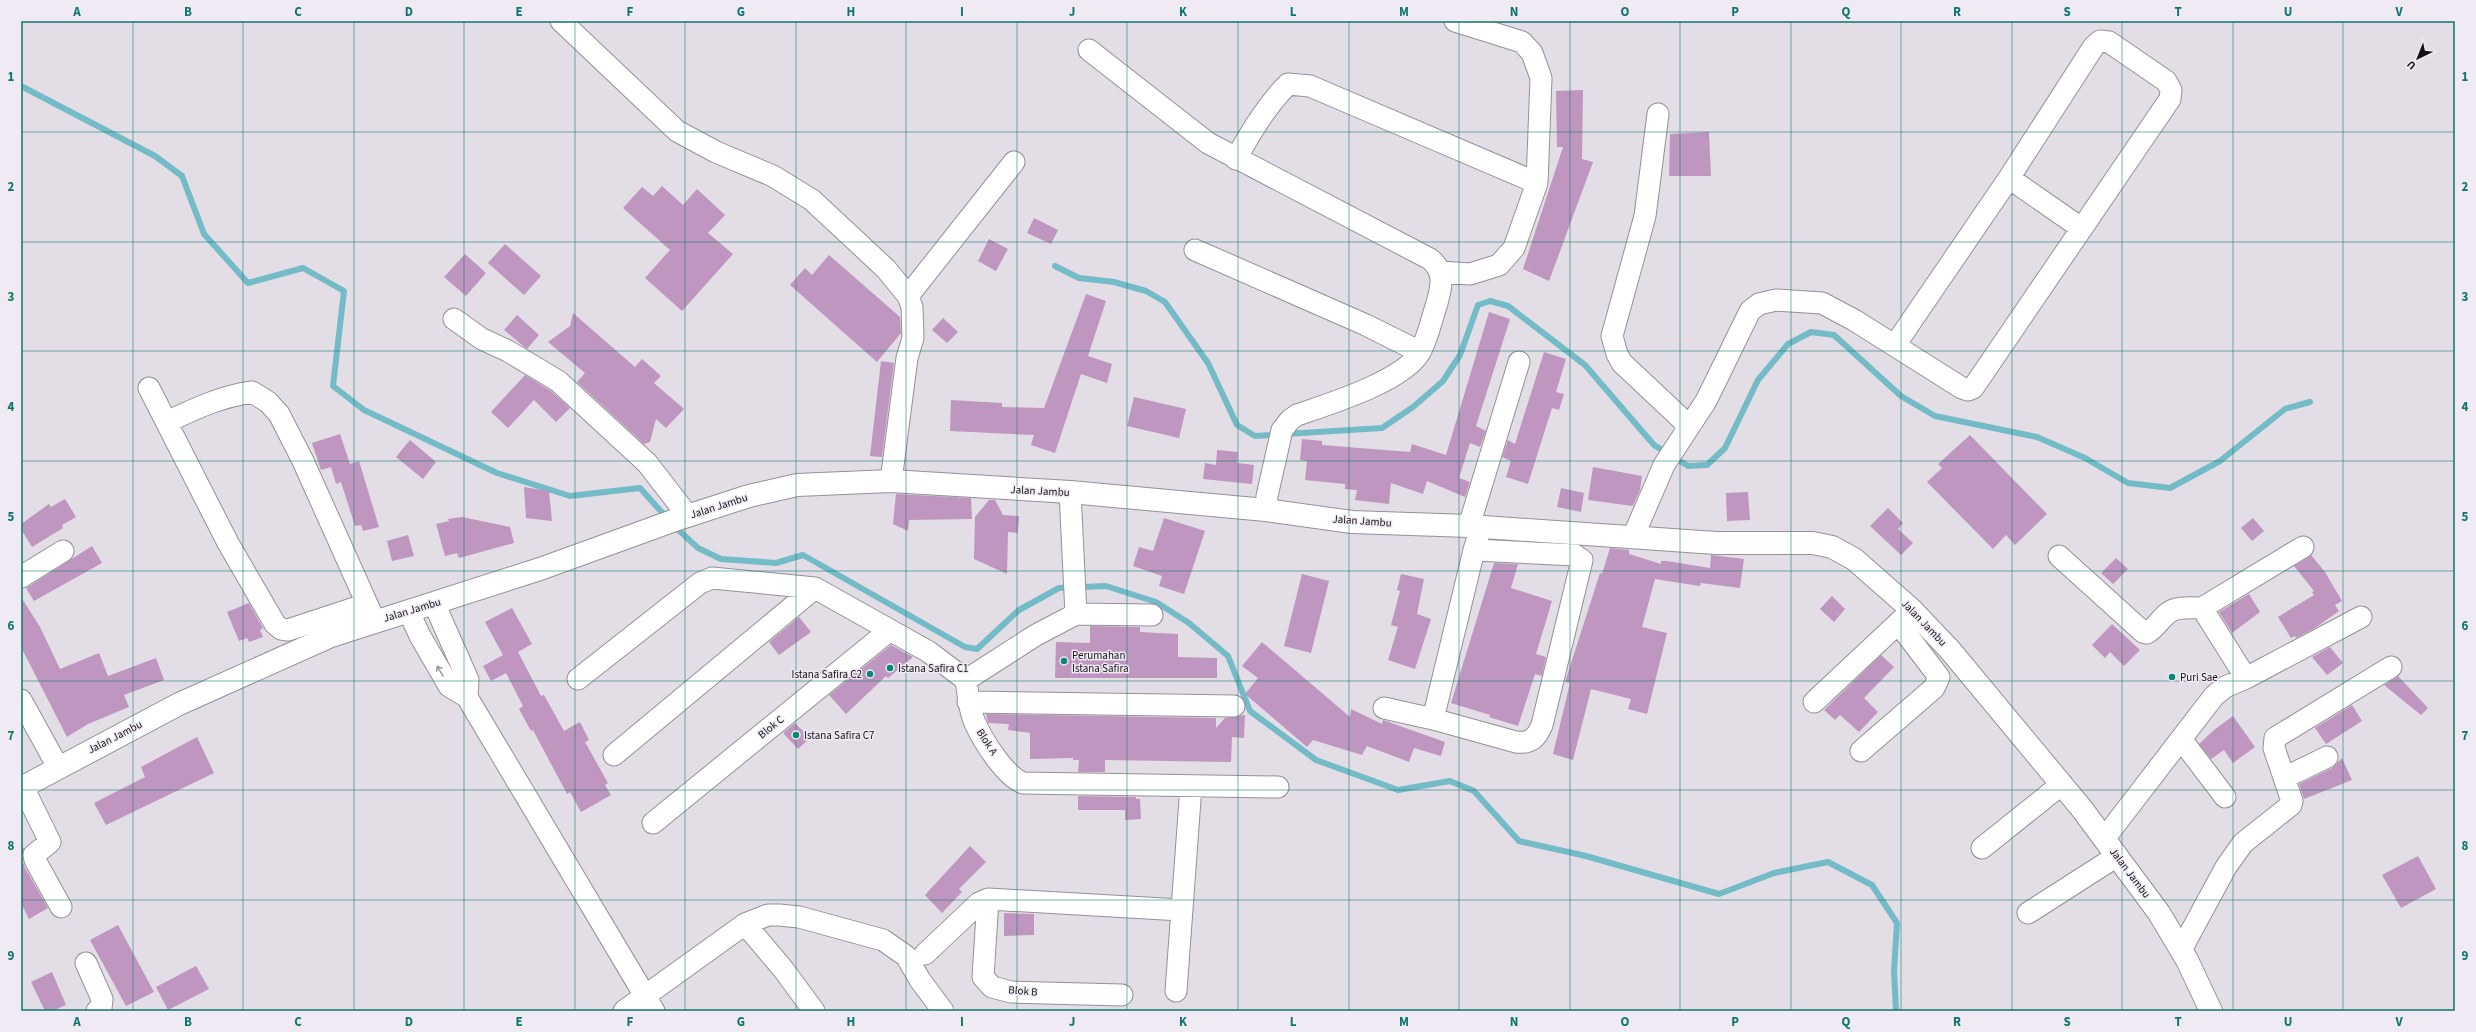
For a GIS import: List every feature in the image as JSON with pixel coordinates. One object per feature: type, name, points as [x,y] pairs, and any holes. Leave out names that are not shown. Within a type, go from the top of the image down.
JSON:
[{"type":"street","points":[[561,21],[677,131],[716,152],[773,176],[812,200],[886,270],[908,296],[912,308],[913,338],[907,358],[891,481]]},
{"type":"street","points":[[1440,272],[1470,274],[1499,265],[1514,248],[1537,183],[1541,78],[1532,53],[1522,42],[1498,28],[1455,21]]},
{"type":"street","points":[[1633,537],[1664,465],[1682,434],[1706,401],[1750,312],[1759,304],[1788,300],[1822,303],[1854,320],[1962,388],[1968,390],[1974,388],[2081,228],[2170,99],[2171,90],[2166,81],[2109,42],[2100,41],[2094,46],[2009,178],[1895,345]]},
{"type":"street","points":[[1089,50],[1208,143],[1236,159],[1430,259],[1436,264],[1440,272],[1441,288],[1420,352],[1403,370],[1384,381],[1297,415],[1282,430],[1267,496],[1266,510]]},
{"type":"street","points":[[1236,159],[1248,136],[1280,92],[1288,84],[1295,84],[1310,86],[1537,183]]},
{"type":"street","points":[[1658,114],[1645,216],[1612,336],[1617,354],[1622,363],[1682,434]]},
{"type":"street","points":[[908,296],[1014,162]]},
{"type":"street","points":[[2009,178],[2081,228]]},
{"type":"street","points":[[1195,250],[1366,324],[1420,352]]},
{"type":"street","points":[[454,319],[482,339],[508,351],[558,381],[647,463],[676,520]]},
{"type":"street","points":[[1433,719],[1474,550],[1475,527],[1519,362]]},
{"type":"street","points":[[149,388],[228,543],[274,624],[281,629],[288,630],[371,612],[303,461],[279,414],[268,402],[252,392],[234,394],[167,422]]},
{"type":"street","name":"Jalan Jambu","points":[[22,787],[58,767],[237,676],[331,636],[371,612],[409,612],[540,569],[676,520],[749,496],[797,485],[891,481],[1070,492],[1266,510],[1352,522],[1475,527],[1716,543],[1813,544],[1832,547],[1854,559],[1905,617],[1950,650],[2062,784],[2118,856],[2159,913],[2181,950],[2210,1011]]},
{"type":"street","points":[[1070,492],[1075,607]]},
{"type":"street","points":[[2059,556],[2143,632],[2147,633],[2152,631],[2168,612],[2175,609],[2202,608],[2303,547]]},
{"type":"street","points":[[1384,708],[1433,719],[1522,743],[1534,739],[1542,725],[1582,560],[1575,554],[1474,550]]},
{"type":"street","points":[[21,577],[62,551]]},
{"type":"street","points":[[578,679],[700,583],[712,578],[815,588],[928,652],[966,680],[968,702],[1234,706]]},
{"type":"street","points":[[614,754],[815,588]]},
{"type":"street","points":[[434,604],[468,680],[467,697]]},
{"type":"street","points":[[966,680],[1036,635],[1075,607],[1152,615]]},
{"type":"street","points":[[2202,608],[2246,678]]},
{"type":"street","points":[[409,612],[420,636],[449,686],[467,697],[649,1004]]},
{"type":"street","points":[[1814,702],[1905,617],[1939,677],[1934,688],[1861,751]]},
{"type":"street","points":[[2104,839],[2214,696],[2225,687],[2246,678],[2361,617]]},
{"type":"street","name":"Blok C","points":[[653,823],[890,630]]},
{"type":"street","points":[[2181,950],[2226,867],[2243,843],[2290,805],[2292,801],[2274,748],[2275,738],[2391,667]]},
{"type":"street","points":[[21,700],[58,767]]},
{"type":"street","name":"Blok A","points":[[968,702],[975,723],[1004,769],[1014,780],[1023,783],[1278,787]]},
{"type":"street","points":[[2181,739],[2225,797]]},
{"type":"street","points":[[2284,778],[2327,757]]},
{"type":"street","points":[[1982,848],[2062,784]]},
{"type":"street","points":[[1176,991],[1191,786]]},
{"type":"street","points":[[22,787],[50,842],[36,852],[34,855],[35,860],[61,908]]},
{"type":"street","points":[[2028,913],[2118,856]]},
{"type":"street","points":[[925,954],[979,903],[988,898],[1181,910]]},
{"type":"street","name":"Blok B","points":[[988,898],[983,977],[987,983],[1012,992],[1122,995]]},
{"type":"street","points":[[624,1011],[649,1004],[745,924],[768,915],[799,917],[883,940],[906,956],[920,980],[943,1011]]},
{"type":"street","points":[[745,924],[783,969],[814,1011]]},
{"type":"street","points":[[86,963],[102,999],[102,1008],[97,1011]]},
{"type":"building","points":[[1583,90],[1582,159],[1593,162],[1549,281],[1523,269],[1563,147],[1557,147],[1556,91]]},
{"type":"building","points":[[1709,132],[1711,176],[1669,176],[1670,134]]},
{"type":"building","points":[[662,186],[683,205],[697,189],[725,215],[708,233],[733,254],[682,311],[645,278],[670,250],[623,208],[642,187],[653,196]]},
{"type":"building","points":[[1034,218],[1058,230],[1051,244],[1027,233]]},
{"type":"building","points":[[989,239],[1008,249],[996,271],[978,261]]},
{"type":"building","points":[[505,244],[541,276],[524,295],[488,263]]},
{"type":"building","points":[[465,254],[486,273],[466,296],[444,277]]},
{"type":"building","points":[[829,255],[900,317],[901,333],[877,362],[790,285],[805,268],[812,275]]},
{"type":"building","points":[[1086,294],[1106,301],[1088,356],[1112,364],[1107,383],[1081,374],[1055,453],[1031,445],[1034,435],[950,431],[951,400],[1002,403],[1002,407],[1044,408]]},
{"type":"building","points":[[1489,312],[1510,319],[1476,426],[1486,431],[1480,447],[1470,443],[1459,478],[1470,482],[1465,497],[1427,481],[1423,494],[1391,483],[1389,504],[1355,500],[1357,490],[1345,489],[1345,484],[1305,480],[1307,461],[1300,460],[1302,439],[1322,441],[1322,445],[1410,452],[1412,444],[1446,455]]},
{"type":"building","points":[[573,313],[635,367],[642,359],[661,376],[654,383],[684,409],[666,428],[656,419],[650,442],[644,444],[577,382],[585,373],[548,342],[570,326]]},
{"type":"building","points":[[517,315],[539,335],[527,349],[504,330]]},
{"type":"building","points":[[943,318],[958,332],[947,343],[932,330]]},
{"type":"building","points":[[1544,352],[1566,359],[1556,392],[1564,394],[1559,410],[1552,408],[1528,484],[1506,477],[1511,461],[1502,457],[1508,440],[1515,444]]},
{"type":"building","points":[[881,361],[894,363],[882,457],[870,456]]},
{"type":"building","points":[[525,375],[551,391],[570,408],[556,422],[534,400],[508,428],[491,412]]},
{"type":"building","points":[[1134,397],[1186,409],[1179,438],[1127,426]]},
{"type":"building","points":[[340,434],[350,464],[359,461],[379,527],[363,531],[361,525],[355,526],[341,482],[336,484],[331,467],[321,470],[312,443]]},
{"type":"building","points":[[1970,435],[2047,514],[2015,545],[2006,535],[1993,549],[1927,482],[1942,468],[1938,464]]},
{"type":"building","points":[[410,440],[436,462],[423,479],[396,457]]},
{"type":"building","points":[[1217,450],[1238,452],[1237,463],[1254,465],[1252,484],[1203,479],[1205,463],[1216,465]]},
{"type":"building","points":[[1593,467],[1642,476],[1640,490],[1633,506],[1588,500]]},
{"type":"building","points":[[524,487],[549,491],[552,521],[526,518]]},
{"type":"building","points":[[1561,488],[1584,493],[1581,512],[1557,507]]},
{"type":"building","points":[[1748,492],[1750,520],[1727,521],[1726,493]]},
{"type":"building","points":[[896,494],[971,498],[972,519],[909,520],[908,531],[893,524]]},
{"type":"building","points":[[65,499],[76,517],[62,525],[63,528],[32,547],[21,529],[21,524],[49,504],[51,507]]},
{"type":"building","points":[[989,500],[995,500],[1003,515],[1019,516],[1018,533],[1008,532],[1007,574],[974,559],[975,517]]},
{"type":"building","points":[[1888,508],[1903,523],[1898,529],[1913,543],[1901,555],[1870,526]]},
{"type":"building","points":[[462,517],[510,527],[514,543],[459,558],[457,553],[445,556],[436,524],[449,521],[448,519]]},
{"type":"building","points":[[1164,518],[1205,531],[1184,594],[1159,586],[1162,576],[1133,566],[1139,547],[1153,551]]},
{"type":"building","points":[[2253,518],[2264,531],[2252,541],[2241,528]]},
{"type":"building","points":[[408,535],[414,556],[392,561],[387,541]]},
{"type":"building","points":[[92,546],[102,563],[34,601],[26,588]]},
{"type":"building","points":[[1610,548],[1629,550],[1629,554],[1661,564],[1661,561],[1667,561],[1710,568],[1711,555],[1744,559],[1740,588],[1701,583],[1700,586],[1655,579],[1642,627],[1667,633],[1647,714],[1628,709],[1631,699],[1591,689],[1573,760],[1553,754],[1570,683],[1565,682],[1600,573],[1602,574]]},
{"type":"building","points":[[2311,555],[2325,572],[2342,601],[2335,605],[2339,611],[2315,628],[2296,638],[2295,636],[2291,638],[2278,617],[2314,595],[2312,592],[2314,591],[2294,566]]},
{"type":"building","points":[[2116,558],[2128,569],[2113,584],[2101,573]]},
{"type":"building","points":[[1494,563],[1518,564],[1511,588],[1552,601],[1536,654],[1546,657],[1542,676],[1535,674],[1518,726],[1489,717],[1490,715],[1451,703]]},
{"type":"building","points":[[1302,574],[1329,581],[1311,653],[1284,646]]},
{"type":"building","points":[[1401,574],[1424,579],[1417,614],[1431,619],[1415,669],[1388,660],[1398,627],[1391,625],[1400,591],[1397,590]]},
{"type":"building","points":[[2249,594],[2260,612],[2232,633],[2219,612]]},
{"type":"building","points":[[1832,596],[1845,609],[1834,622],[1820,609]]},
{"type":"building","points":[[21,597],[40,627],[60,669],[99,653],[108,676],[156,658],[164,680],[124,695],[129,707],[88,724],[67,737],[21,647]]},
{"type":"building","points":[[249,603],[263,628],[260,630],[263,637],[249,642],[247,638],[239,641],[227,612]]},
{"type":"building","points":[[512,608],[532,644],[518,652],[541,696],[544,695],[564,731],[580,722],[589,740],[585,742],[608,783],[605,785],[611,795],[581,812],[570,792],[567,794],[533,730],[531,731],[519,709],[523,706],[506,673],[491,681],[483,666],[503,655],[485,622]]},
{"type":"building","points":[[799,617],[811,632],[779,655],[769,642]]},
{"type":"building","points":[[2112,624],[2140,650],[2124,666],[2110,652],[2105,658],[2092,645]]},
{"type":"building","points":[[1090,626],[1140,627],[1140,632],[1178,634],[1178,657],[1217,658],[1217,678],[1055,678],[1056,642],[1090,643]]},
{"type":"building","points":[[1262,642],[1350,717],[1351,709],[1382,724],[1383,720],[1445,742],[1441,756],[1414,748],[1409,762],[1367,746],[1362,755],[1313,740],[1307,747],[1245,694],[1258,678],[1242,666]]},
{"type":"building","points":[[891,645],[913,657],[888,678],[886,676],[846,714],[829,695]]},
{"type":"building","points":[[2330,647],[2343,663],[2327,675],[2312,657]]},
{"type":"building","points":[[1881,655],[1894,667],[1864,698],[1878,712],[1859,732],[1840,715],[1835,720],[1824,710]]},
{"type":"building","points":[[2398,676],[2428,708],[2421,715],[2384,685]]},
{"type":"building","points":[[2352,705],[2362,721],[2326,744],[2315,728]]},
{"type":"building","points":[[986,714],[1216,718],[1216,728],[1225,718],[1245,715],[1244,738],[1232,737],[1231,762],[1105,760],[1105,772],[1078,772],[1079,760],[1073,760],[1073,758],[1030,759],[1030,733],[1008,730],[1009,724],[988,723]]},
{"type":"building","points":[[2233,716],[2255,747],[2233,763],[2224,750],[2211,759],[2199,744],[2214,730]]},
{"type":"building","name":"Istana Safira C7","points":[[795,723],[810,738],[798,749],[783,733]]},
{"type":"building","points":[[197,737],[214,773],[106,825],[94,803],[145,777],[141,767]]},
{"type":"building","points":[[2342,758],[2352,780],[2304,799],[2299,784],[2332,768]]},
{"type":"building","points":[[1078,796],[1136,797],[1136,799],[1140,799],[1141,819],[1125,820],[1125,810],[1078,810]]},
{"type":"building","points":[[21,844],[24,849],[22,857],[24,866],[48,908],[29,919],[21,903]]},
{"type":"building","points":[[970,846],[986,862],[959,889],[962,892],[942,913],[925,895]]},
{"type":"building","points":[[2418,856],[2436,889],[2401,908],[2382,875]]},
{"type":"building","points":[[1004,913],[1034,914],[1034,935],[1004,936]]},
{"type":"building","points":[[118,925],[154,992],[126,1006],[90,940]]},
{"type":"building","points":[[196,966],[209,989],[168,1010],[156,987]]},
{"type":"building","points":[[52,972],[66,1005],[52,1011],[45,1011],[31,982]]},
{"type":"waterway","points":[[21,86],[155,156],[182,176],[204,234],[248,283],[303,268],[344,291],[333,386],[364,410],[497,473],[570,496],[640,488],[667,518]]},
{"type":"waterway","points":[[1055,266],[1079,278],[1114,282],[1146,291],[1165,302],[1208,363],[1237,425],[1255,436],[1382,428],[1413,407],[1443,381],[1460,355],[1478,305],[1490,301],[1508,306],[1585,365],[1654,445],[1688,466],[1707,465],[1725,448],[1758,380],[1788,344],[1811,332],[1834,335],[1901,396],[1935,416],[2037,437],[2085,458],[2128,483],[2170,488],[2220,461],[2285,409],[2310,402]]},
{"type":"waterway","points":[[673,525],[698,548],[721,559],[776,563],[803,555],[965,647],[977,649],[1019,610],[1059,588],[1106,586],[1156,602],[1189,623],[1228,656],[1250,711],[1316,760],[1398,790],[1450,781],[1474,791],[1519,841],[1586,856],[1719,894],[1774,873],[1828,862],[1872,885],[1897,923],[1894,971],[1896,1011]]},
{"type":"place","name":"Perumahan Istana Safira","points":[[1064,661]]},
{"type":"place","name":"Istana Safira C1","points":[[890,668]]},
{"type":"place","name":"Istana Safira C2","points":[[870,674]]},
{"type":"place","name":"Puri Sae","points":[[2172,677]]},
{"type":"place","name":"Istana Safira C7","points":[[796,735]]}]
